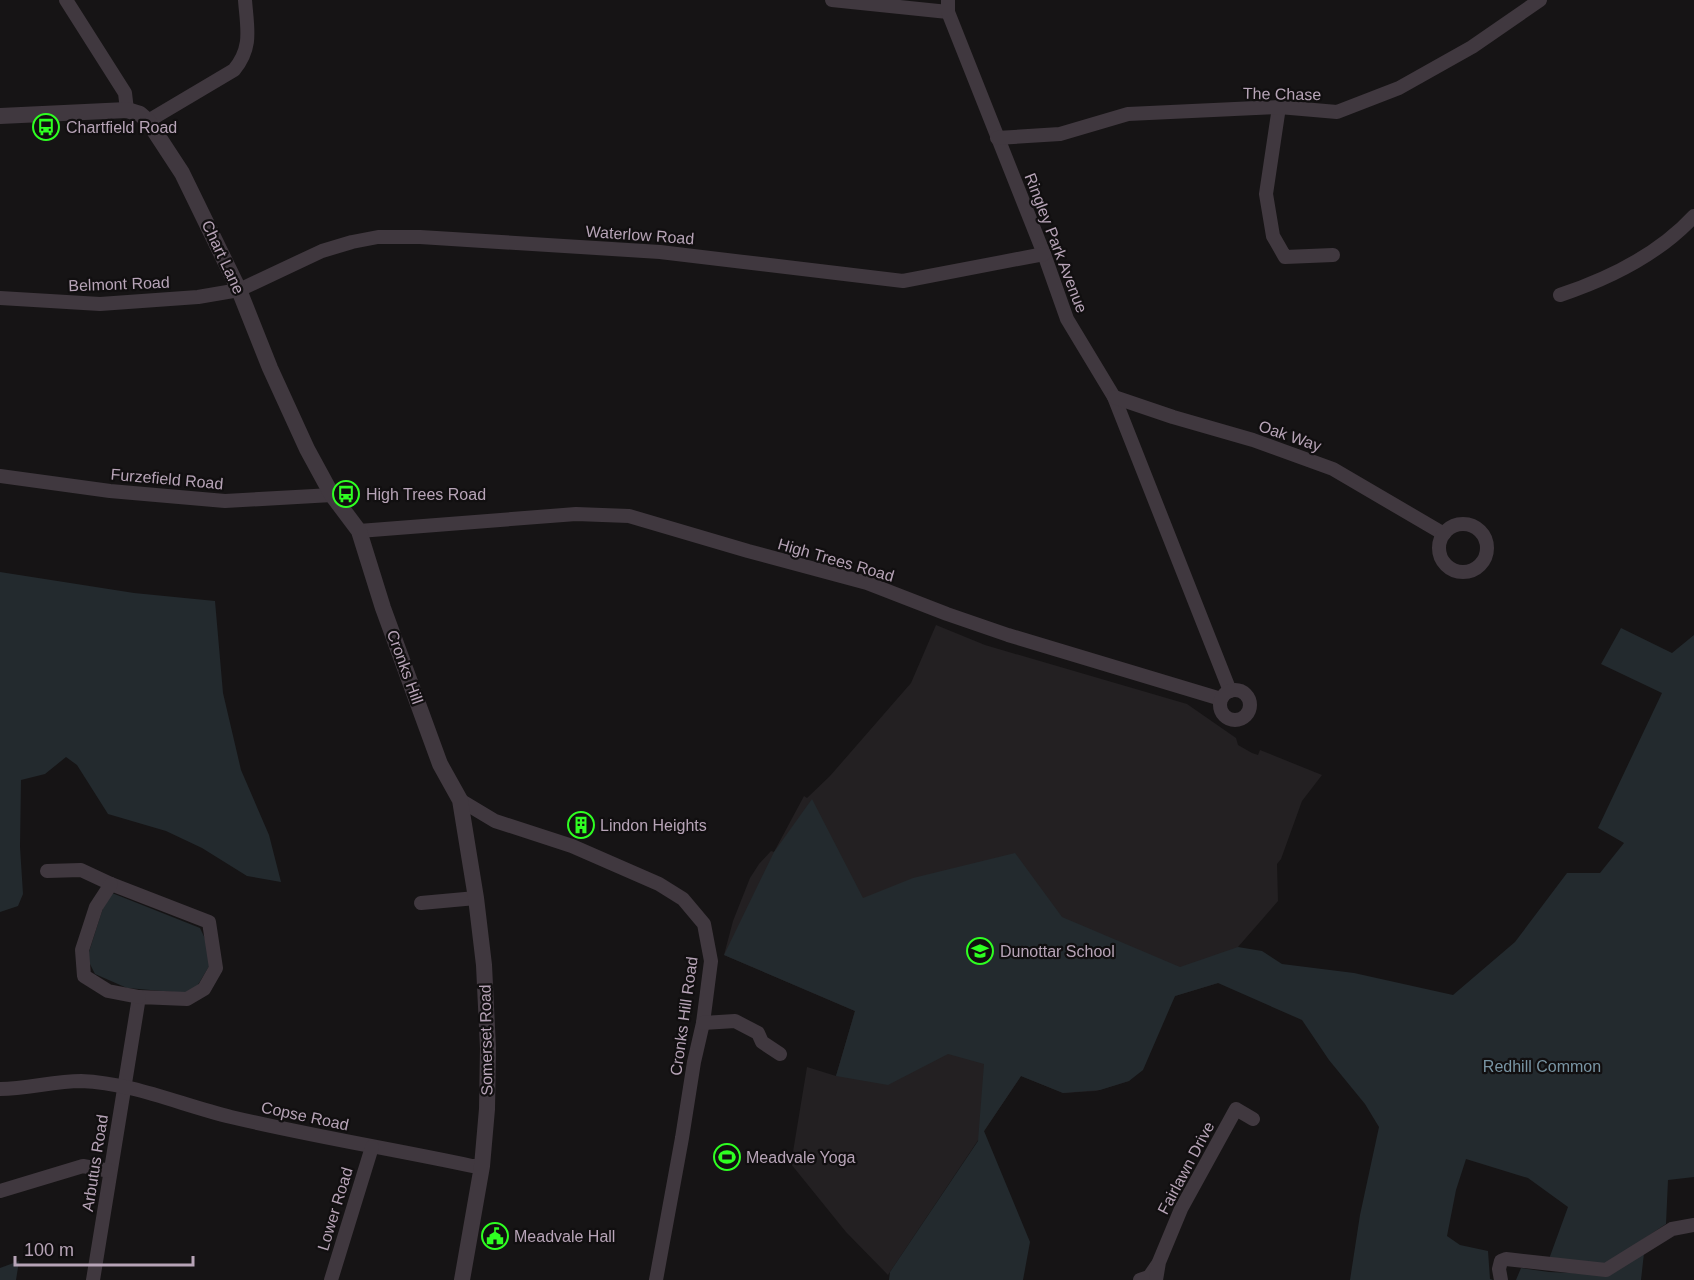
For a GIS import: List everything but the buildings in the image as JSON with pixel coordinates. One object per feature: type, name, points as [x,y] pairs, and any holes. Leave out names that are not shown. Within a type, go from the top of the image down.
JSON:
[{"type":"street","points":[[0,116],[127,110],[125,93],[66,0]]},
{"type":"street","points":[[148,121],[234,70],[248,48],[245,0]]},
{"type":"street","points":[[832,0],[948,6]]},
{"type":"street","name":"The Chase","points":[[997,138],[1060,134],[1128,114],[1279,107],[1337,112],[1399,88],[1472,47],[1540,0]]},
{"type":"street","name":"Ringley Park Avenue","points":[[948,6],[997,138],[1044,254],[1066,319],[1114,396],[1225,695]]},
{"type":"street","points":[[1279,107],[1266,194],[1273,236],[1285,257],[1334,255]]},
{"type":"street","name":"Chart Lane","points":[[127,110],[140,114],[148,121],[182,173],[239,290],[270,368],[307,449],[332,495],[359,531]]},
{"type":"street","points":[[1560,295],[1587,286],[1626,266],[1664,243],[1693,219]]},
{"type":"street","name":"Waterlow Road","points":[[239,290],[322,251],[378,237],[420,237],[660,252],[903,281],[1044,254]]},
{"type":"street","name":"Belmont Road","points":[[0,298],[100,304],[157,301],[239,290]]},
{"type":"street","name":"Oak Way","points":[[1114,396],[1173,417],[1253,440],[1333,469],[1444,534]]},
{"type":"street","name":"Furzefield Road","points":[[0,476],[225,501],[332,495]]},
{"type":"street","name":"High Trees Road","points":[[359,531],[576,514],[629,516],[867,584],[947,615],[1008,635],[1225,695]]},
{"type":"street","name":"Cronks Hill","points":[[359,531],[383,608],[440,764],[460,800]]},
{"type":"street","name":"Somerset Road","points":[[460,800],[484,965],[488,1048],[487,1109],[482,1166],[462,1280]]},
{"type":"street","name":"Cronks Hill Road","points":[[460,800],[495,821],[572,846],[659,884],[683,899],[704,924],[711,961],[703,1023],[694,1062],[656,1280]]},
{"type":"street","points":[[47,871],[81,870],[210,922],[216,968],[204,989],[187,999],[139,997],[108,991],[84,976],[82,950],[96,907],[111,884]]},
{"type":"street","points":[[421,903],[476,898]]},
{"type":"street","name":"Arbutus Road","points":[[93,1280],[139,997]]},
{"type":"street","points":[[703,1023],[735,1021],[758,1033],[762,1042],[780,1054]]},
{"type":"street","name":"Copse Road","points":[[0,1089],[80,1081],[124,1087],[229,1117],[372,1147],[482,1166]]},
{"type":"street","name":"Fairlawn Drive","points":[[1156,1280],[1160,1262],[1181,1209],[1231,1106],[1254,1119]]},
{"type":"street","name":"Lower Road","points":[[331,1280],[372,1147]]},
{"type":"street","points":[[0,1191],[83,1166],[110,1171]]},
{"type":"street","points":[[1501,1280],[1499,1269],[1501,1261],[1506,1259],[1606,1270],[1672,1229],[1694,1225]]},
{"type":"street","name":"Fairlawn Drive","points":[[1140,1280],[1149,1277],[1160,1262]]},
{"type":"shaded area","name":"Dunottar School","points":[[936,625],[985,645],[1187,704],[1236,738],[1238,745],[1252,753],[1258,755],[1260,750],[1322,775],[1302,801],[1281,859],[1277,864],[1278,901],[1238,947],[1218,983],[1175,996],[1129,1081],[1096,1091],[1063,1093],[1021,1076],[888,1275],[846,1232],[791,1164],[807,1067],[836,1076],[855,1011],[724,955],[733,921],[750,878],[771,851],[774,852],[804,796],[807,798],[830,776],[911,683]]},
{"type":"green space","points":[[0,572],[134,593],[215,601],[223,693],[241,770],[269,835],[281,882],[247,876],[202,848],[166,831],[108,814],[77,765],[66,757],[45,774],[21,780],[20,847],[23,894],[18,906],[0,912]]},
{"type":"green space","name":"Redhill Common","points":[[1621,628],[1672,653],[1694,635],[1694,1177],[1668,1180],[1666,1224],[1606,1264],[1549,1259],[1568,1207],[1528,1178],[1466,1159],[1456,1190],[1447,1236],[1460,1245],[1488,1251],[1490,1279],[1493,1280],[1350,1280],[1360,1215],[1379,1127],[1365,1104],[1329,1060],[1302,1020],[1218,983],[1175,996],[1143,1070],[1129,1081],[1100,1090],[1063,1093],[1021,1076],[984,1131],[1030,1242],[1023,1280],[889,1280],[890,1272],[978,1141],[984,1064],[948,1054],[888,1085],[836,1076],[855,1011],[724,955],[774,852],[812,799],[863,898],[913,878],[1015,853],[1062,917],[1180,967],[1238,947],[1262,951],[1282,964],[1354,973],[1453,995],[1515,942],[1567,873],[1600,873],[1624,843],[1598,828],[1662,693],[1601,664]]},
{"type":"green space","points":[[112,893],[200,928],[209,947],[211,963],[196,988],[185,993],[127,988],[95,974],[87,958],[103,908]]},
{"type":"green space","points":[[1644,1253],[1641,1280],[1516,1280],[1521,1268],[1595,1274]]},
{"type":"green space","points":[[19,1261],[16,1280],[0,1280],[0,1268]]},
{"type":"place","name":"Chartfield Road","points":[[46,127]]},
{"type":"place","name":"High Trees Road","points":[[346,494]]},
{"type":"place","name":"Lindon Heights","points":[[581,825]]},
{"type":"place","name":"Dunottar School","points":[[980,951]]},
{"type":"place","name":"Meadvale Yoga","points":[[727,1157]]},
{"type":"place","name":"Meadvale Hall","points":[[495,1236]]}]
